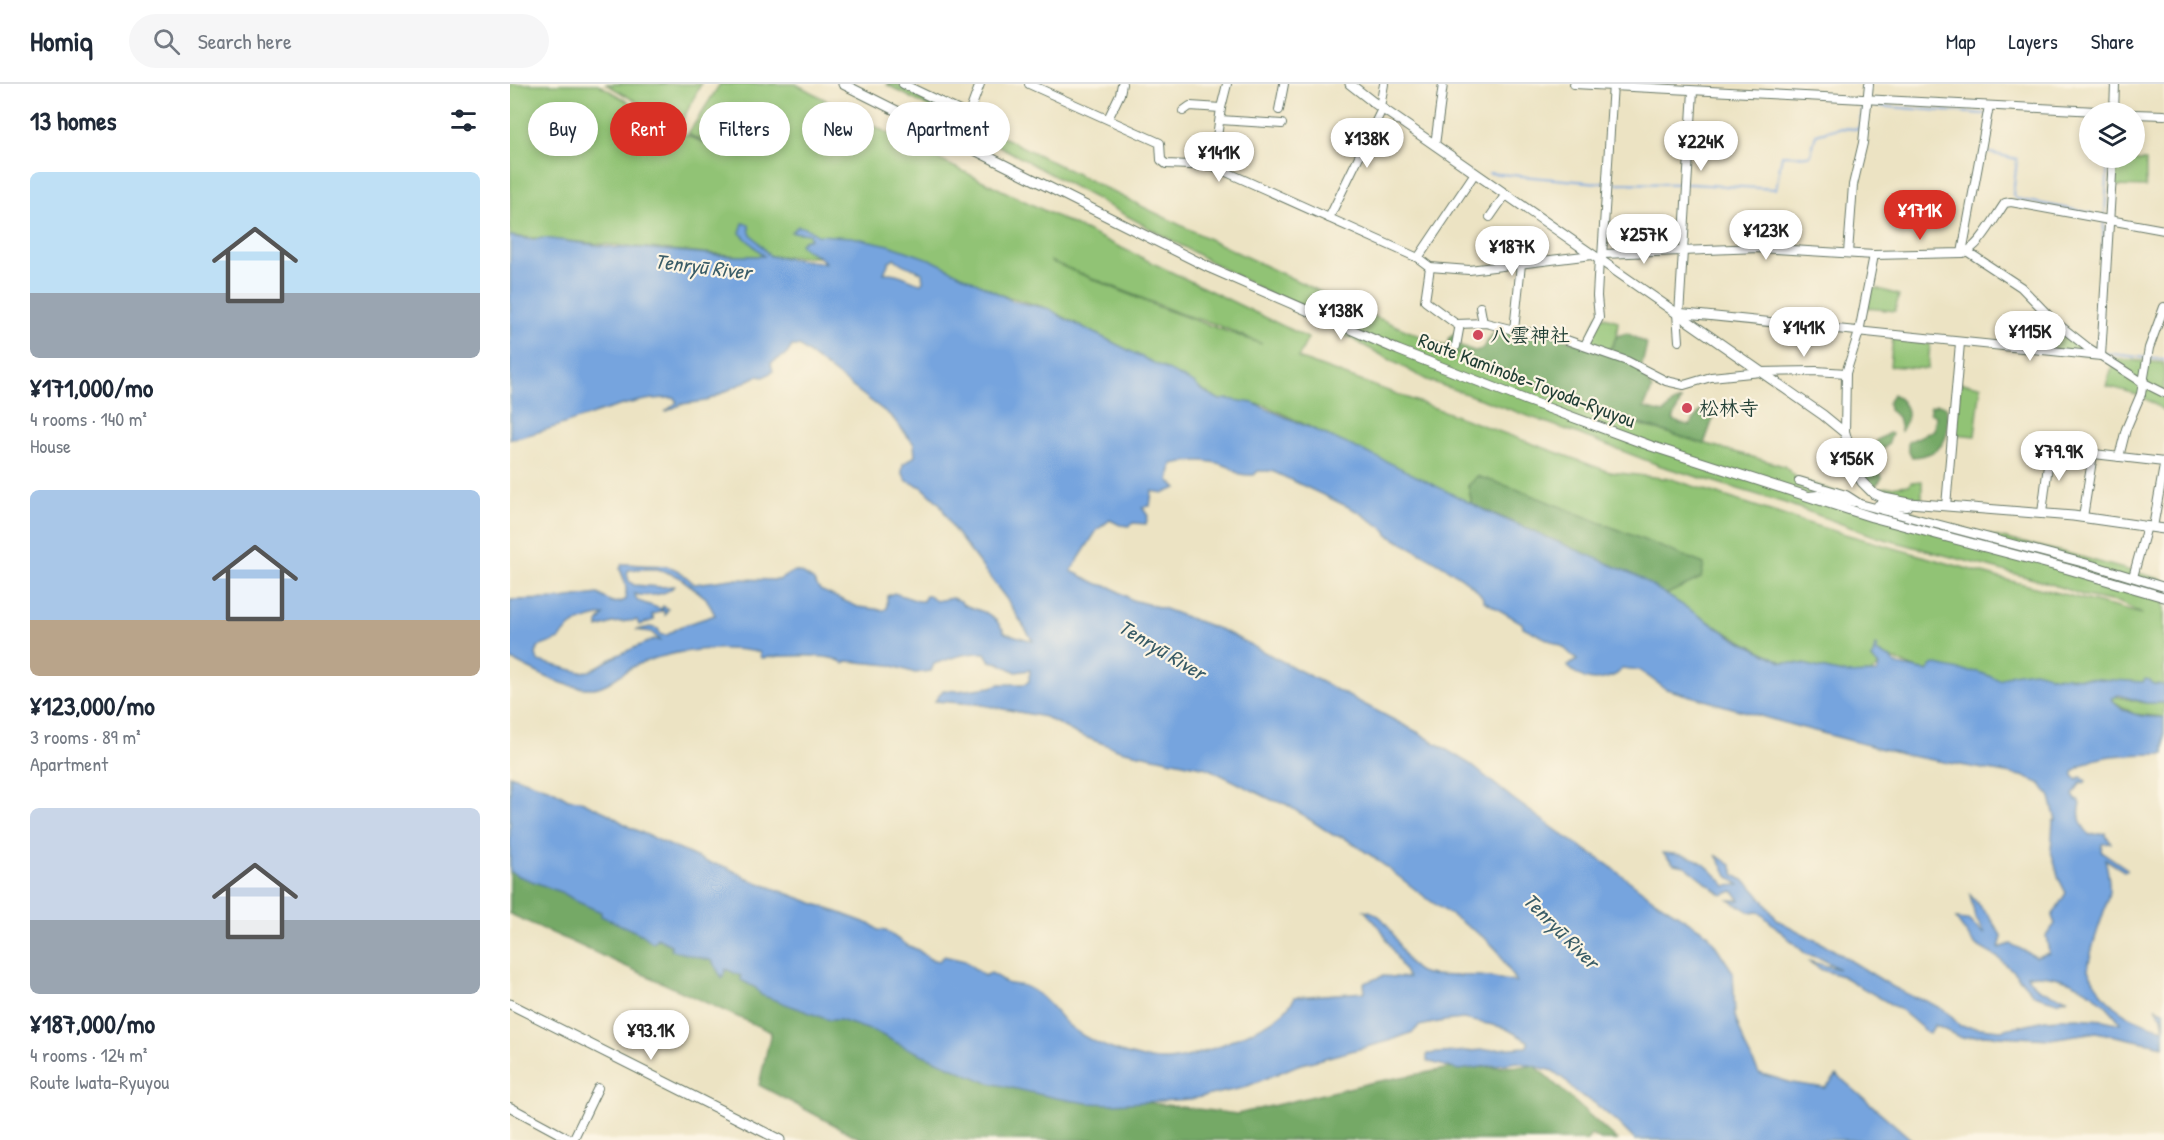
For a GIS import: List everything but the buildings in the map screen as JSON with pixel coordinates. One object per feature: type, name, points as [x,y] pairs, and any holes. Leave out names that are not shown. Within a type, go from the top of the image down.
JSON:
[{"type":"main road","name":"Route Kaminobe-Toyoda-Ryuyou","points":[[843,84],[1210,268],[1322,318],[1536,404],[1651,446],[1872,517],[2099,577],[2164,597]]},
{"type":"main road","points":[[1350,84],[1381,108],[1599,257],[1823,415],[1845,433],[1856,472],[1868,489],[1884,498],[1910,503],[2083,517],[2164,529]]},
{"type":"main road","points":[[510,1004],[780,1140]]},
{"type":"street","points":[[903,84],[964,113],[970,111],[980,84]]},
{"type":"street","points":[[1029,84],[1160,143],[1161,160],[1166,164],[1214,166],[1418,258],[1430,267],[1469,270],[1599,257],[1759,248],[1874,255],[1965,252],[2021,287],[2054,321],[2101,356],[2164,393]]},
{"type":"street","points":[[1108,119],[1120,94],[1122,84]]},
{"type":"street","points":[[1214,166],[1221,108],[1227,84]]},
{"type":"street","points":[[1279,110],[1284,84]]},
{"type":"street","points":[[1329,218],[1381,108],[1383,84]]},
{"type":"street","points":[[1435,145],[1443,84]]},
{"type":"street","points":[[1574,84],[1693,91],[1738,88],[1866,99],[2079,110]]},
{"type":"street","points":[[1848,253],[1853,185],[1863,142],[1869,84]]},
{"type":"street","points":[[2115,84],[2115,102]]},
{"type":"street","points":[[1585,345],[1599,318],[1597,296],[1599,257],[1613,85]]},
{"type":"street","points":[[1679,341],[1693,91]]},
{"type":"street","points":[[1183,111],[1190,106],[1221,108]]},
{"type":"street","points":[[1965,252],[1989,106]]},
{"type":"street","points":[[2145,114],[2164,115]]},
{"type":"street","points":[[1220,120],[1282,124]]},
{"type":"street","points":[[2101,356],[2112,168]]},
{"type":"street","points":[[1418,258],[1475,173]]},
{"type":"street","points":[[1490,217],[1506,194]]},
{"type":"street","points":[[1965,252],[1976,244],[2005,203],[2011,202],[2164,230]]},
{"type":"street","points":[[1845,433],[1846,373],[1859,332],[1874,255]]},
{"type":"street","points":[[1514,330],[1521,264]]},
{"type":"street","points":[[1430,267],[1425,301],[1456,324],[1483,323],[1555,336],[1627,361],[1651,375],[1684,384],[1711,377],[1761,372],[1846,373]]},
{"type":"street","points":[[1480,307],[1483,323]]},
{"type":"street","points":[[2119,457],[2126,429],[2141,394],[2149,348],[2164,308]]},
{"type":"street","points":[[1679,314],[2101,356]]},
{"type":"street","points":[[1456,346],[1460,324]]},
{"type":"street","points":[[1946,506],[1960,343]]},
{"type":"street","points":[[2042,513],[2050,449],[2164,464],[2150,527],[2133,577]]},
{"type":"street","points":[[2083,517],[2093,454]]},
{"type":"street","points":[[1799,481],[1846,495],[1860,504],[1907,507],[1910,503]]},
{"type":"street","points":[[1805,496],[1818,495],[1860,504],[2164,587]]},
{"type":"street","points":[[510,1107],[572,1140],[598,1088]]},
{"type":"green space","points":[[510,84],[598,84],[629,102],[610,102],[610,156],[687,156],[687,136],[699,141],[699,156],[790,156],[790,102],[708,102],[720,84],[796,84],[830,102],[802,102],[802,156],[874,156],[874,126],[886,132],[886,156],[931,156],[1308,338],[1298,358],[1610,472],[1671,479],[1820,527],[2007,580],[2142,614],[2120,603],[2085,596],[2045,582],[1877,537],[1785,503],[1661,466],[1427,380],[1010,152],[1010,140],[1212,240],[1373,316],[1444,346],[1444,344],[1495,370],[1574,398],[1640,425],[1784,466],[1797,478],[1848,496],[1913,512],[1942,524],[2063,552],[2164,580],[2164,685],[2127,681],[2000,680],[1917,669],[1876,652],[1872,659],[1879,666],[1871,673],[1847,674],[1803,664],[1782,662],[1724,631],[1665,595],[1701,578],[1468,486],[1472,504],[1264,405],[1220,400],[1044,307],[1002,295],[906,251],[822,257],[741,256],[510,236]],"holes":[[[1050,261],[1181,314],[1215,324],[1262,344],[1161,308]]]},
{"type":"green space","points":[[606,84],[701,84],[687,111],[687,102],[637,102]]},
{"type":"green space","points":[[886,84],[897,84],[933,102],[919,102]]},
{"type":"green space","points":[[699,117],[699,140],[688,134]]},
{"type":"green space","points":[[2146,161],[2146,187],[2112,186],[2112,168],[2145,168]]},
{"type":"green space","points":[[1872,287],[1899,295],[1895,311],[1867,308]]},
{"type":"green space","points":[[1598,315],[1618,321],[1613,343],[1604,353],[1587,342]]},
{"type":"green space","points":[[2054,321],[2096,356],[2048,351]]},
{"type":"green space","points":[[1498,326],[1560,337],[1604,353],[1611,348],[1617,336],[1627,333],[1647,344],[1641,369],[1652,389],[1644,408],[1664,413],[1673,403],[1681,400],[1673,420],[1690,425],[1703,407],[1713,419],[1704,444],[1631,421],[1446,349],[1449,338],[1457,332],[1460,346],[1475,351],[1482,349]]},
{"type":"green space","points":[[1893,337],[1930,344],[1928,369],[1890,366]]},
{"type":"green space","points":[[2104,358],[2164,363],[2164,411],[2137,395],[2106,386],[2113,364]]},
{"type":"green space","points":[[1960,383],[1981,386],[1975,436],[1954,434]]},
{"type":"green space","points":[[1893,394],[1902,402],[1907,411],[1906,421],[1901,431],[1898,417],[1889,410],[1888,403]]},
{"type":"green space","points":[[1938,404],[1946,406],[1948,417],[1948,427],[1943,442],[1932,453],[1912,457],[1908,449],[1908,442],[1934,430],[1936,416],[1930,413],[1930,407]]},
{"type":"green space","points":[[1889,433],[1892,434],[1889,442],[1876,458],[1882,478],[1872,490],[1857,473],[1872,453],[1877,440]]},
{"type":"green space","points":[[1477,476],[1516,489],[1704,564],[1701,578],[1665,595],[1626,572],[1472,504],[1468,486]]},
{"type":"green space","points":[[1922,481],[1922,500],[1894,498],[1878,493],[1880,488],[1909,485],[1911,482]]},
{"type":"green space","points":[[2113,696],[2146,703],[2164,703],[2164,717],[2134,714],[2113,701]]},
{"type":"green space","points":[[510,860],[986,1082],[1237,1114],[1374,1082],[1451,1068],[1535,1066],[1617,1140],[1601,1140],[1591,1135],[1587,1140],[863,1140],[759,1085],[771,1032],[510,914]]},
{"type":"water","name":"Tenryū River","points":[[743,223],[749,225],[750,233],[770,256],[825,263],[800,244],[805,239],[810,239],[809,234],[791,232],[798,226],[817,235],[852,237],[889,245],[932,260],[1013,301],[1050,309],[1194,383],[1201,390],[1220,400],[1253,403],[1388,462],[1488,512],[1637,576],[1734,638],[1782,662],[1803,664],[1847,674],[1877,673],[1879,666],[1872,659],[1875,646],[1877,647],[1876,652],[1890,658],[1897,665],[1928,671],[1933,664],[1978,672],[2000,680],[2012,674],[2034,671],[2053,676],[2143,682],[2145,679],[2150,680],[2153,684],[2164,685],[2164,703],[2146,703],[2119,695],[2111,698],[2128,712],[2142,716],[2164,717],[2164,754],[2104,757],[2093,760],[2073,772],[2073,776],[2077,779],[2081,777],[2086,781],[2081,782],[2073,795],[2081,804],[2080,817],[2084,828],[2090,835],[2105,833],[2111,843],[2102,844],[2101,851],[2127,869],[2124,871],[2105,859],[2109,892],[2088,970],[2102,993],[2118,1009],[2138,1021],[2164,1029],[2164,1046],[2096,1032],[2050,1039],[1982,1035],[1961,1038],[1935,1025],[1929,1034],[1901,1010],[1842,976],[1822,970],[1808,961],[1839,969],[1822,959],[1806,954],[1758,911],[1750,912],[1729,900],[1740,900],[1733,891],[1722,895],[1685,866],[1674,864],[1663,853],[1692,858],[1705,865],[1726,886],[1739,885],[1728,876],[1716,855],[1731,865],[1735,875],[1749,884],[1777,920],[1832,949],[1893,987],[1947,1012],[1960,1026],[2001,1030],[2045,1020],[2076,1018],[2121,1024],[2103,1002],[2092,993],[2068,981],[2055,977],[2027,975],[2039,988],[2050,994],[2068,998],[2057,1002],[2034,995],[1997,957],[1974,944],[1956,919],[1968,920],[1986,935],[1975,917],[1970,895],[1989,916],[2002,937],[1999,948],[2011,944],[2036,957],[2049,953],[2046,936],[2055,924],[2052,916],[2066,893],[2059,879],[2051,851],[2053,821],[2056,820],[2050,797],[2041,784],[2022,776],[1905,755],[1792,725],[1666,689],[1639,670],[1622,668],[1618,673],[1607,678],[1595,680],[1586,678],[1576,674],[1567,666],[1577,660],[1563,647],[1523,627],[1522,623],[1484,601],[1480,593],[1470,584],[1388,535],[1387,531],[1357,511],[1272,471],[1258,471],[1254,475],[1242,474],[1218,463],[1205,461],[1172,464],[1169,480],[1177,488],[1164,493],[1152,491],[1150,506],[1142,507],[1148,516],[1146,524],[1120,525],[1110,520],[1097,530],[1071,571],[1098,584],[1111,587],[1132,600],[1162,608],[1224,631],[1419,733],[1470,764],[1567,838],[1607,864],[1653,899],[1708,934],[1733,972],[1735,1016],[1746,1048],[1759,1073],[1792,1083],[1825,1088],[1837,1075],[1912,1140],[1635,1140],[1617,1122],[1593,1102],[1576,1093],[1553,1071],[1518,1062],[1459,1070],[1427,1061],[1427,1054],[1526,1047],[1528,1045],[1528,1041],[1505,1028],[1463,1019],[1419,1026],[1413,1032],[1389,1041],[1298,1065],[1243,1088],[1191,1099],[1113,1104],[1056,1098],[986,1082],[876,1032],[840,1020],[829,1020],[761,995],[756,988],[741,980],[741,976],[726,969],[722,978],[712,961],[671,950],[671,945],[657,938],[653,943],[643,935],[601,916],[601,912],[563,893],[516,875],[510,871],[510,775],[553,790],[568,799],[579,800],[609,814],[629,827],[707,862],[726,867],[751,880],[872,925],[878,930],[886,931],[930,959],[939,961],[944,956],[965,961],[984,976],[991,973],[1006,983],[1024,986],[1042,997],[1065,1022],[1086,1037],[1127,1054],[1155,1060],[1185,1058],[1229,1042],[1278,1017],[1295,997],[1365,992],[1364,983],[1383,976],[1408,978],[1381,929],[1364,910],[1382,919],[1389,927],[1405,957],[1418,971],[1430,975],[1479,976],[1516,982],[1497,950],[1486,939],[1429,900],[1372,856],[1343,837],[1333,835],[1286,804],[1272,800],[1207,768],[1120,750],[1077,734],[1045,717],[977,704],[935,701],[943,690],[958,691],[1000,684],[1025,684],[1029,681],[1030,670],[1016,672],[990,661],[985,653],[959,656],[934,664],[931,671],[915,673],[890,665],[847,661],[844,664],[838,660],[817,656],[761,658],[759,652],[744,650],[699,650],[655,658],[629,669],[605,685],[592,688],[571,686],[539,674],[510,659],[510,600],[561,599],[598,594],[611,602],[621,602],[626,596],[626,584],[620,569],[622,564],[670,567],[681,572],[694,584],[732,579],[779,580],[794,571],[813,580],[820,590],[858,607],[884,610],[887,608],[887,596],[894,593],[918,601],[923,601],[926,596],[931,596],[936,601],[952,598],[991,615],[1005,633],[1033,641],[1008,601],[952,527],[940,504],[922,487],[907,481],[902,472],[903,464],[915,456],[914,444],[892,417],[799,346],[792,346],[787,354],[771,363],[773,371],[764,377],[757,376],[706,401],[682,404],[665,412],[677,402],[674,398],[633,402],[551,429],[510,439],[510,236],[618,248],[764,256],[740,233]],"holes":[[[894,258],[901,264],[922,273],[923,281],[921,283],[899,275],[884,273],[889,262]],[[658,569],[679,577],[706,598],[715,615],[679,627],[667,635],[661,635],[658,629],[650,627],[636,630],[651,632],[661,641],[654,639],[590,671],[580,672],[538,661],[536,654],[538,647],[560,639],[573,625],[585,620],[604,615],[598,623],[598,628],[612,623],[637,620],[639,625],[654,620],[652,615],[663,610],[665,615],[668,609],[663,606],[661,609],[638,601],[634,594],[655,595],[666,592],[674,586],[634,585],[629,581],[627,573],[629,570]]]},
{"type":"water","points":[[2156,1008],[2164,1011],[2164,1029],[2162,1017]]},
{"type":"waterway","points":[[1489,173],[1599,183],[1691,184],[1776,189],[1782,155],[1809,156],[1816,134],[1838,128],[1859,129],[1862,105],[1985,114]]},
{"type":"waterway","points":[[1991,117],[1986,152],[2017,159],[2013,195],[2017,199],[2091,213]]},
{"type":"waterway","points":[[2105,216],[2107,168]]},
{"type":"waterway","points":[[2100,350],[2098,348],[2104,221]]},
{"type":"waterway","points":[[2104,353],[2164,360]]},
{"type":"place","name":"八雲神社","points":[[1478,335]]},
{"type":"place","name":"松林寺","points":[[1687,408]]}]
